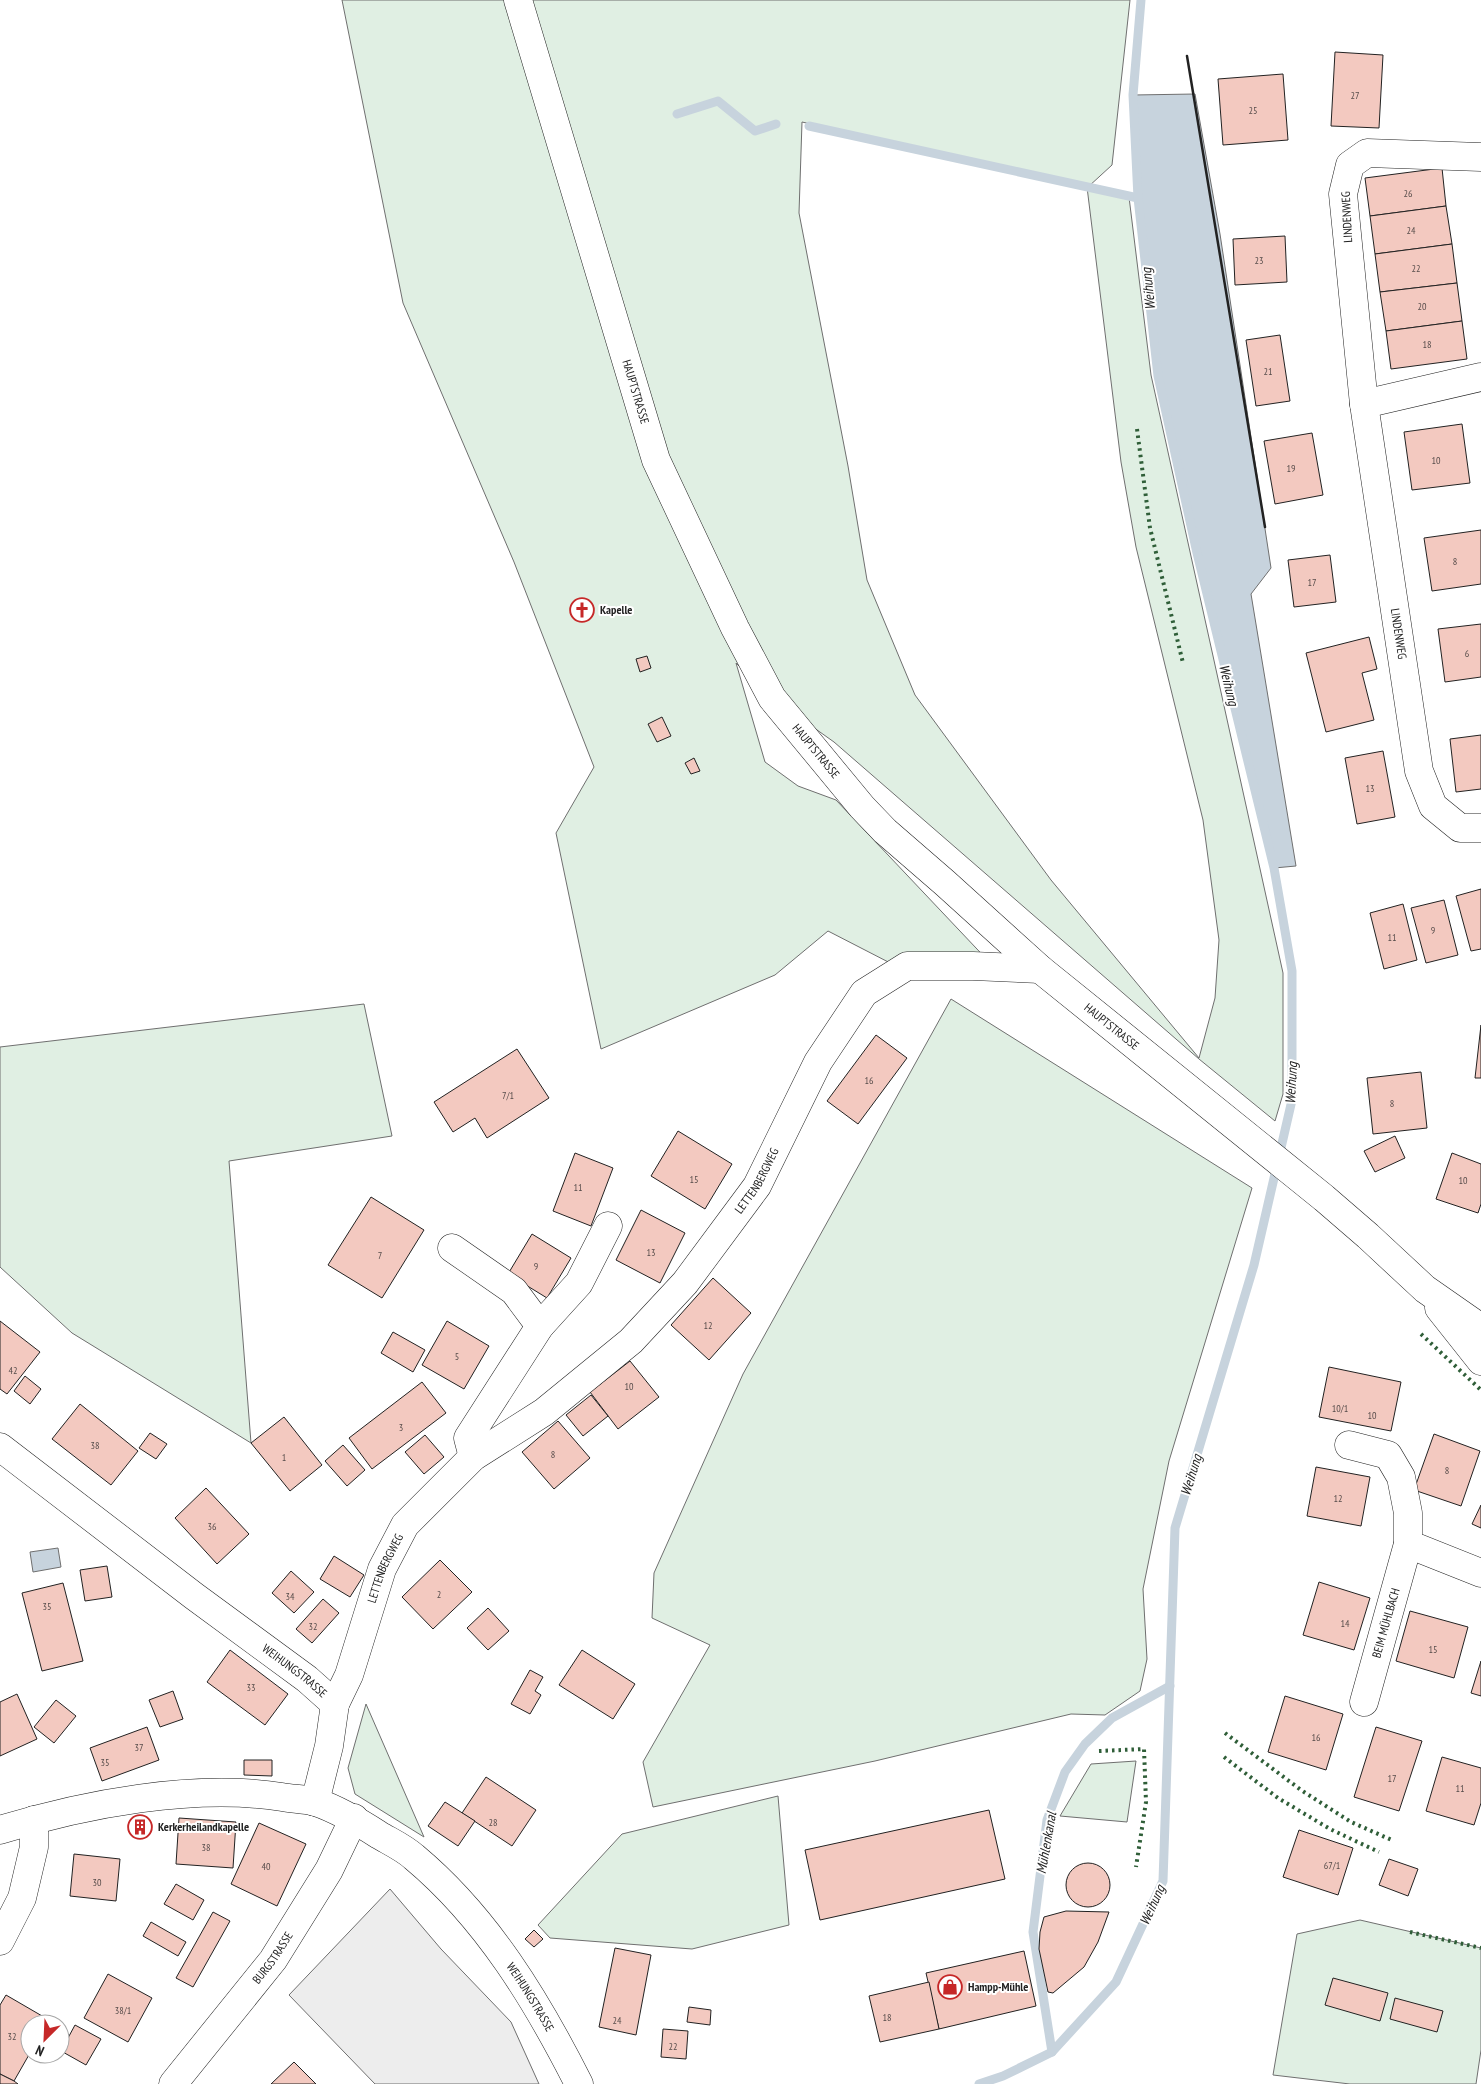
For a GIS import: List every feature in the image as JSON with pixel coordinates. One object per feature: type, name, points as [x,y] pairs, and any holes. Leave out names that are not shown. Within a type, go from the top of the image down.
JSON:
[{"type":"street","name":"HAUPTSTRASSE","points":[[518,0],[656,460],[736,628],[772,698],[862,807],[885,831],[1040,969],[1324,1198],[1425,1289],[1481,1328]]},
{"type":"street","name":"LINDENWEG","points":[[1481,157],[1366,153],[1350,165],[1343,194],[1364,404],[1419,771],[1433,806],[1460,828],[1481,828]]},
{"type":"street","points":[[1364,404],[1481,377]]},
{"type":"street","name":"LETTENBERGWEG","points":[[335,1704],[350,1675],[382,1569],[405,1526],[473,1457],[551,1406],[631,1341],[685,1283],[757,1186],[818,1062],[864,993],[907,966],[1040,969]]},
{"type":"street","points":[[473,1457],[468,1438],[540,1326],[579,1283],[608,1226]]},
{"type":"street","points":[[452,1248],[514,1291],[540,1326]]},
{"type":"street","name":"HAUPTSTRASSE","points":[[1425,1289],[1481,1361]]},
{"type":"street","name":"BEIM MÜHLBACH","points":[[1349,1445],[1388,1455],[1401,1477],[1408,1513],[1408,1544],[1364,1702]]},
{"type":"street","name":"WEIHUNGSTRASSE","points":[[0,1447],[164,1574],[307,1679],[335,1704],[330,1746],[314,1802],[354,1818],[412,1856],[453,1892],[502,1953],[548,2024],[579,2084]]},
{"type":"street","points":[[1408,1544],[1481,1573]]},
{"type":"street","points":[[0,1830],[34,1820],[149,1798],[220,1792],[270,1795],[314,1802]]},
{"type":"street","name":"BURGSTRASSE","points":[[173,2084],[273,1960],[328,1870],[354,1818]]},
{"type":"street","points":[[0,1941],[22,1898],[34,1847],[34,1820]]},
{"type":"green space","points":[[342,0],[1130,0],[1112,165],[1088,187],[1129,197],[1151,375],[1283,973],[1283,1094],[1275,1121],[1199,1059],[834,742],[772,698],[736,663],[765,762],[798,786],[836,800],[994,967],[896,966],[828,931],[775,975],[601,1049],[556,833],[594,767],[514,562],[403,303]],"holes":[[[802,122],[1087,187],[1121,462],[1136,547],[1203,820],[1219,940],[1215,998],[1199,1058],[1051,880],[915,695],[867,580],[848,466],[799,213]]]},
{"type":"green space","points":[[951,999],[1252,1188],[1169,1461],[1143,1589],[1147,1659],[1140,1691],[1105,1715],[1071,1714],[875,1761],[653,1807],[643,1762],[710,1645],[652,1618],[654,1573],[743,1374]]},
{"type":"green space","points":[[364,1004],[392,1136],[229,1161],[251,1443],[72,1333],[0,1267],[0,1047]]},
{"type":"green space","points":[[366,1704],[424,1837],[355,1794],[348,1768]]},
{"type":"green space","points":[[1136,1761],[1127,1822],[1060,1816],[1091,1764]]},
{"type":"green space","points":[[778,1796],[789,1925],[692,1949],[550,1938],[538,1925],[622,1834]]},
{"type":"green space","points":[[1360,1920],[1481,1948],[1481,2050],[1476,2084],[1350,2084],[1273,2075],[1297,1934]]},
{"type":"shaded area","points":[[1195,94],[1220,234],[1271,568],[1251,594],[1296,866],[1274,868],[1191,526],[1158,376],[1138,198],[1133,95]]},
{"type":"shaded area","points":[[58,1548],[61,1567],[33,1572],[30,1552]]},
{"type":"shaded area","points":[[390,1889],[441,1949],[511,2022],[539,2084],[375,2084],[289,1995]]},
{"type":"building","points":[[1335,52],[1383,55],[1379,128],[1331,126]]},
{"type":"building","points":[[1283,74],[1288,140],[1223,145],[1218,79]]},
{"type":"building","points":[[1442,168],[1446,206],[1370,216],[1365,178]]},
{"type":"building","points":[[1446,206],[1452,244],[1375,254],[1370,216]]},
{"type":"building","points":[[1285,236],[1287,282],[1235,285],[1233,239]]},
{"type":"building","points":[[1452,244],[1457,283],[1380,292],[1375,254]]},
{"type":"building","points":[[1457,283],[1462,321],[1386,331],[1380,292]]},
{"type":"building","points":[[1462,321],[1467,359],[1391,369],[1386,331]]},
{"type":"building","points":[[1280,335],[1290,401],[1256,406],[1246,340]]},
{"type":"building","points":[[1462,424],[1470,483],[1412,490],[1404,432]]},
{"type":"building","points":[[1312,433],[1323,495],[1275,504],[1264,441]]},
{"type":"building","points":[[1481,530],[1481,584],[1432,591],[1424,538]]},
{"type":"building","points":[[1330,555],[1336,602],[1294,607],[1288,560]]},
{"type":"building","name":"Kapelle","points":[[585,599],[590,618],[579,621],[573,602]]},
{"type":"building","points":[[1481,624],[1481,677],[1445,682],[1438,629]]},
{"type":"building","points":[[1369,637],[1377,669],[1362,673],[1374,720],[1326,732],[1306,653]]},
{"type":"building","points":[[647,656],[651,668],[640,672],[636,659]]},
{"type":"building","points":[[662,717],[671,736],[657,742],[648,724]]},
{"type":"building","points":[[1481,735],[1481,789],[1456,792],[1450,739]]},
{"type":"building","points":[[1383,751],[1395,817],[1357,824],[1345,758]]},
{"type":"building","points":[[694,758],[700,771],[691,774],[685,763]]},
{"type":"building","points":[[1481,889],[1481,949],[1471,951],[1456,896]]},
{"type":"building","points":[[1444,900],[1458,955],[1426,963],[1411,908]]},
{"type":"building","points":[[1403,904],[1417,960],[1384,969],[1370,913]]},
{"type":"building","points":[[1481,1025],[1481,1078],[1475,1078]]},
{"type":"building","points":[[876,1035],[907,1058],[858,1124],[827,1101]]},
{"type":"building","points":[[517,1049],[549,1098],[487,1138],[475,1118],[453,1132],[434,1102]]},
{"type":"building","points":[[1421,1072],[1427,1128],[1373,1134],[1367,1078]]},
{"type":"building","points":[[678,1131],[732,1164],[705,1209],[651,1176]]},
{"type":"building","points":[[1395,1136],[1405,1158],[1375,1172],[1364,1151]]},
{"type":"building","points":[[575,1153],[613,1168],[591,1226],[553,1211]]},
{"type":"building","points":[[1452,1153],[1481,1164],[1481,1204],[1478,1213],[1436,1199]]},
{"type":"building","points":[[371,1197],[424,1230],[382,1298],[328,1265]]},
{"type":"building","points":[[641,1210],[685,1233],[660,1283],[616,1260]]},
{"type":"building","points":[[532,1234],[571,1258],[547,1298],[508,1274]]},
{"type":"building","points":[[713,1278],[751,1313],[709,1360],[671,1325]]},
{"type":"building","points":[[0,1321],[40,1352],[7,1394],[0,1389]]},
{"type":"building","points":[[447,1321],[489,1346],[464,1389],[422,1365]]},
{"type":"building","points":[[393,1332],[425,1350],[413,1372],[381,1353]]},
{"type":"building","points":[[630,1361],[659,1397],[618,1429],[590,1392]]},
{"type":"building","points":[[1329,1367],[1401,1382],[1391,1431],[1319,1417]]},
{"type":"building","points":[[25,1376],[41,1389],[30,1404],[14,1391]]},
{"type":"building","points":[[422,1382],[446,1413],[372,1469],[349,1438]]},
{"type":"building","points":[[591,1395],[608,1416],[583,1436],[566,1415]]},
{"type":"building","points":[[80,1404],[138,1451],[111,1485],[52,1439]]},
{"type":"building","points":[[284,1417],[322,1465],[290,1491],[251,1443]]},
{"type":"building","points":[[558,1421],[590,1458],[554,1489],[522,1452]]},
{"type":"building","points":[[150,1433],[167,1444],[156,1459],[139,1448]]},
{"type":"building","points":[[1434,1434],[1480,1451],[1461,1506],[1414,1490]]},
{"type":"building","points":[[425,1435],[444,1457],[424,1474],[405,1452]]},
{"type":"building","points":[[343,1445],[365,1470],[347,1486],[325,1461]]},
{"type":"building","points":[[1316,1467],[1370,1477],[1361,1526],[1307,1516]]},
{"type":"building","points":[[206,1488],[249,1534],[217,1564],[175,1518]]},
{"type":"building","points":[[1481,1505],[1481,1528],[1472,1524]]},
{"type":"building","points":[[334,1556],[364,1575],[350,1597],[320,1579]]},
{"type":"building","points":[[440,1560],[472,1592],[433,1629],[402,1597]]},
{"type":"building","points":[[107,1566],[112,1597],[85,1601],[80,1570]]},
{"type":"building","points":[[291,1571],[314,1592],[294,1613],[272,1593]]},
{"type":"building","points":[[1319,1582],[1370,1598],[1354,1650],[1303,1635]]},
{"type":"building","points":[[63,1583],[83,1661],[42,1671],[22,1593]]},
{"type":"building","points":[[323,1599],[339,1613],[312,1643],[296,1629]]},
{"type":"building","points":[[488,1608],[509,1631],[488,1650],[467,1628]]},
{"type":"building","points":[[1410,1611],[1468,1627],[1454,1678],[1396,1661]]},
{"type":"building","points":[[230,1650],[288,1694],[265,1725],[207,1682]]},
{"type":"building","points":[[582,1650],[635,1684],[613,1719],[559,1685]]},
{"type":"building","points":[[1481,1661],[1481,1696],[1471,1693]]},
{"type":"building","points":[[530,1670],[543,1677],[535,1691],[541,1695],[530,1714],[511,1704]]},
{"type":"building","points":[[173,1691],[183,1719],[160,1727],[149,1700]]},
{"type":"building","points":[[17,1694],[37,1739],[0,1756],[0,1702]]},
{"type":"building","points":[[1285,1696],[1343,1714],[1326,1770],[1268,1752]]},
{"type":"building","points":[[56,1700],[76,1716],[54,1743],[34,1727]]},
{"type":"building","points":[[147,1727],[159,1760],[102,1781],[90,1748]]},
{"type":"building","points":[[1376,1727],[1422,1741],[1399,1811],[1354,1797]]},
{"type":"building","points":[[1442,1757],[1481,1768],[1481,1803],[1474,1825],[1426,1811]]},
{"type":"building","points":[[244,1760],[272,1760],[272,1776],[244,1775]]},
{"type":"building","points":[[486,1777],[536,1810],[512,1846],[462,1813]]},
{"type":"building","points":[[445,1802],[475,1821],[458,1846],[428,1826]]},
{"type":"building","points":[[989,1810],[1005,1879],[820,1920],[805,1850]]},
{"type":"building","points":[[179,1818],[236,1822],[233,1868],[176,1864]]},
{"type":"building","name":"Kerkerheilandkapelle","points":[[134,1822],[145,1822],[145,1832],[134,1832]]},
{"type":"building","points":[[259,1823],[306,1844],[277,1906],[231,1884]]},
{"type":"building","points":[[1299,1830],[1353,1848],[1338,1895],[1283,1877]]},
{"type":"building","points":[[74,1854],[120,1859],[116,1901],[70,1896]]},
{"type":"building","points":[[1389,1859],[1418,1869],[1408,1896],[1379,1885]]},
{"type":"building","points":[[1088,1863],[1100,1867],[1106,1873],[1110,1885],[1106,1897],[1100,1903],[1088,1907],[1076,1903],[1070,1897],[1066,1885],[1070,1873],[1076,1867]]},
{"type":"building","points":[[176,1884],[204,1900],[193,1920],[164,1904]]},
{"type":"building","points":[[1066,1911],[1109,1912],[1098,1942],[1084,1967],[1053,1993],[1048,1992],[1039,1949],[1040,1932],[1044,1917]]},
{"type":"building","points":[[213,1912],[230,1921],[193,1987],[176,1978]]},
{"type":"building","points":[[151,1922],[186,1942],[178,1956],[143,1936]]},
{"type":"building","points":[[534,1930],[543,1939],[534,1947],[525,1939]]},
{"type":"building","points":[[615,1948],[651,1955],[636,2035],[599,2027]]},
{"type":"building","points":[[1024,1951],[1036,2006],[939,2029],[926,1973]]},
{"type":"building","points":[[108,1974],[152,1998],[128,2042],[84,2018]]},
{"type":"building","points":[[1333,1978],[1388,1993],[1380,2021],[1325,2005]]},
{"type":"building","points":[[929,1982],[939,2029],[880,2042],[869,1996]]},
{"type":"building","points":[[6,1995],[39,2014],[20,2014],[20,2064],[24,2064],[14,2081],[0,2074],[0,2005]]},
{"type":"building","points":[[1395,1998],[1443,2011],[1437,2032],[1390,2019]]},
{"type":"building","points":[[689,2007],[711,2010],[710,2025],[687,2022]]},
{"type":"building","points":[[75,2025],[101,2039],[86,2065],[70,2056],[70,2034]]},
{"type":"building","points":[[663,2029],[688,2031],[686,2059],[661,2057]]},
{"type":"building","points":[[294,2062],[316,2084],[271,2084]]},
{"type":"building","points":[[0,2074],[14,2081],[18,2084],[0,2084]]},
{"type":"waterway","name":"Weihung","points":[[979,2084],[1003,2076],[1052,2052],[1116,1982],[1163,1881],[1175,1528],[1254,1265],[1292,1100],[1292,971],[1274,868],[1197,553],[1158,376],[1138,198],[1133,95],[1141,0]]},
{"type":"waterway","points":[[677,114],[718,101],[755,131],[776,124]]},
{"type":"waterway","points":[[809,126],[1138,198]]},
{"type":"waterway","name":"Mühlenkanal","points":[[1052,2052],[1033,1932],[1047,1820],[1065,1772],[1085,1744],[1112,1718],[1170,1686]]},
{"type":"hedge","points":[[1137,429],[1150,528],[1183,663]]},
{"type":"hedge","points":[[1421,1334],[1481,1390]]},
{"type":"hedge","points":[[1225,1733],[1301,1790],[1351,1822],[1394,1841]]},
{"type":"hedge","points":[[1099,1751],[1144,1749],[1146,1802],[1136,1867]]},
{"type":"hedge","points":[[1224,1757],[1278,1798],[1330,1829],[1379,1852]]},
{"type":"hedge","points":[[1410,1932],[1481,1948]]},
{"type":"wall","points":[[1187,56],[1265,527]]},
{"type":"place","name":"Kapelle","points":[[582,610]]},
{"type":"place","name":"Kerkerheilandkapelle","points":[[140,1827]]},
{"type":"place","name":"Hampp-Mühle","points":[[950,1987]]}]
